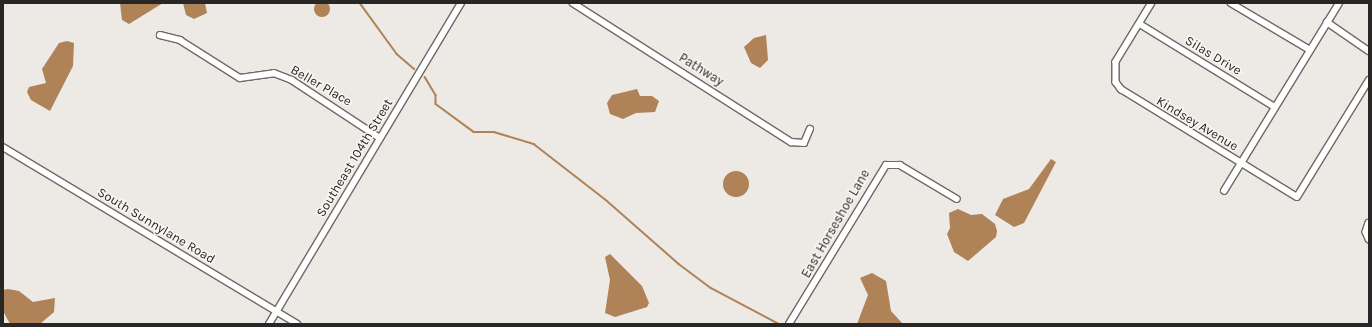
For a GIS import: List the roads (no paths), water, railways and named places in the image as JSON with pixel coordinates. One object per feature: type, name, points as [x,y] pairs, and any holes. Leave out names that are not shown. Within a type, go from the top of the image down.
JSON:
[{"type":"street","name":"Southeast 104th Street","points":[[269,324],[461,3]]},
{"type":"street","name":"Pathway","points":[[573,3],[791,142],[806,141],[810,129]]},
{"type":"street","name":"Kindsey Avenue","points":[[1152,3],[1122,52],[1115,71],[1121,89],[1297,197],[1369,80]]},
{"type":"street","points":[[1231,3],[1310,50]]},
{"type":"street","points":[[1224,192],[1339,3]]},
{"type":"street","points":[[1327,22],[1369,51]]},
{"type":"street","name":"Silas Drive","points":[[1140,24],[1276,107]]},
{"type":"street","name":"Beller Place","points":[[160,35],[180,40],[240,78],[266,73],[282,75],[362,123],[380,138]]},
{"type":"street","name":"South Sunnylane Road","points":[[3,147],[297,324]]},
{"type":"street","name":"East Horseshoe Lane","points":[[789,324],[886,164],[900,165],[957,199]]},
{"type":"street","points":[[1368,237],[1369,223]]},
{"type":"waterway","points":[[360,3],[397,54],[414,69]]},
{"type":"waterway","points":[[425,77],[436,95],[436,104],[474,132],[494,132],[534,144],[605,199],[679,264],[711,288],[779,324]]}]
